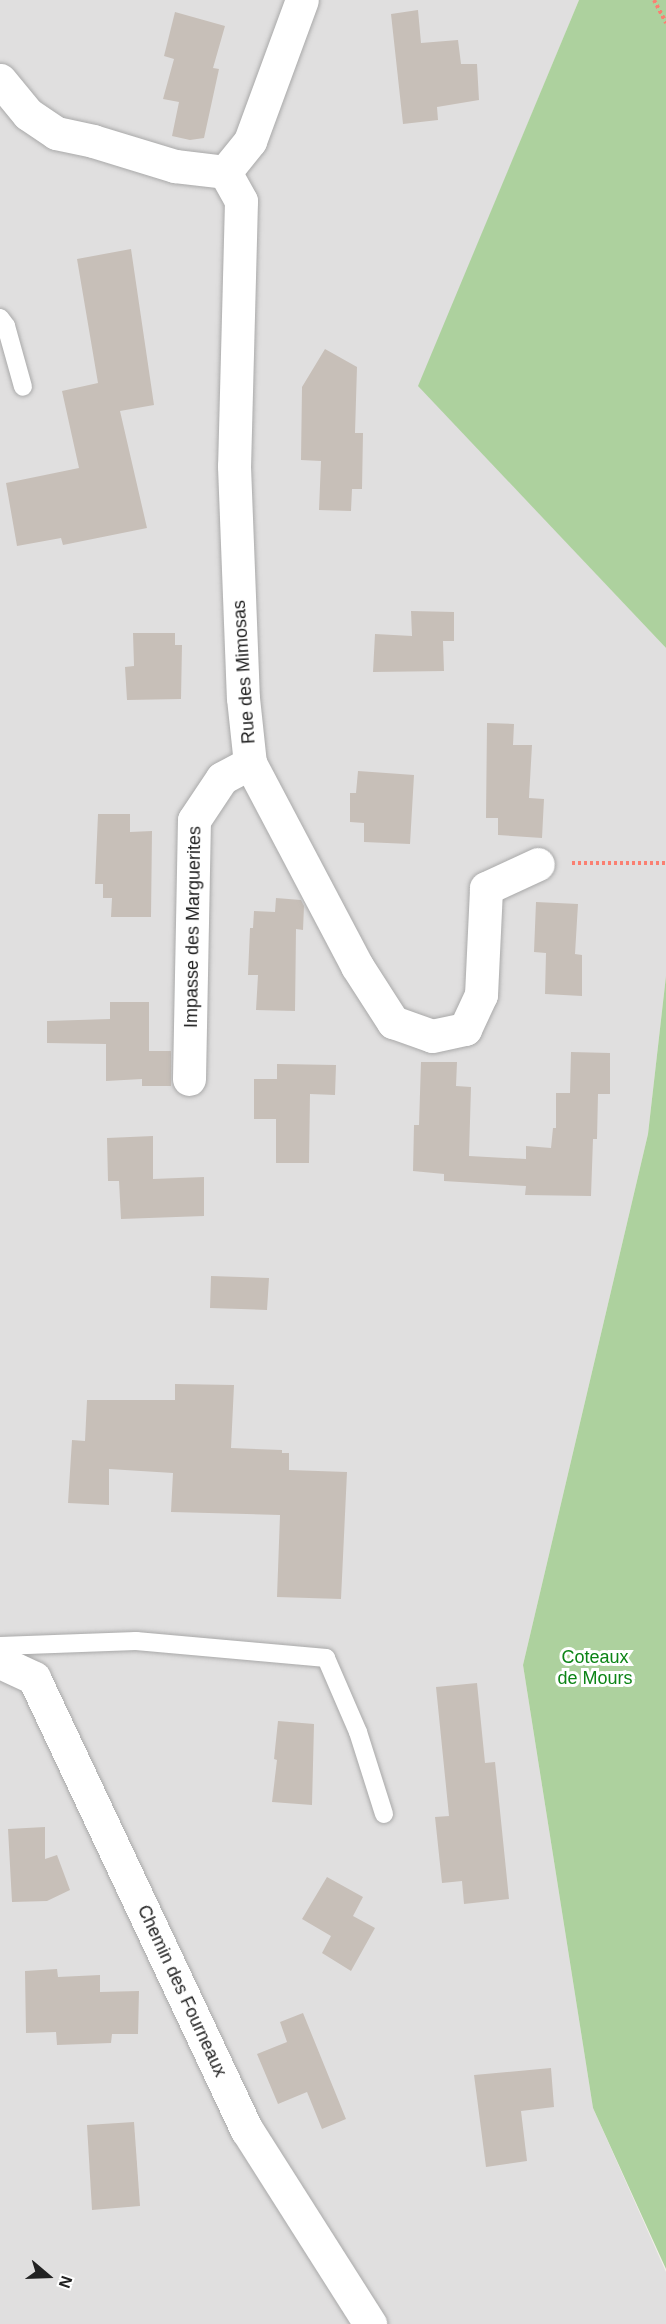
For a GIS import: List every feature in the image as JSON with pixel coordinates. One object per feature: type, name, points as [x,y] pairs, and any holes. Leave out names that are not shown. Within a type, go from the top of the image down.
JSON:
[{"type":"street","points":[[0,80],[28,114],[56,133],[93,141],[175,166],[225,172],[250,141],[302,0]]},
{"type":"street","name":"Rue des Mimosas","points":[[225,172],[241,201],[234,466],[243,698],[250,763],[357,966],[393,1022],[432,1036],[465,1029],[481,995],[486,888],[538,864]]},
{"type":"street","name":"Impasse des Marguerites","points":[[189,1079],[194,820],[222,778],[250,763]]},
{"type":"street","name":"Chemin des Fourneaux","points":[[0,1662],[34,1678],[247,2130],[370,2324]]},
{"type":"lane","points":[[0,318],[6,326],[23,387]]},
{"type":"lane","points":[[0,1646],[136,1641],[326,1658],[358,1732],[384,1814]]},
{"type":"path","points":[[654,0],[666,23]]},
{"type":"path","points":[[538,864],[666,863]]},
{"type":"shaded area","points":[[0,0],[579,0],[419,386],[666,648],[666,976],[648,1134],[523,1665],[593,2108],[666,2272],[666,2324],[0,2324]]},
{"type":"green space","points":[[579,0],[666,0],[666,648],[418,386]]},
{"type":"green space","name":"Coteaux de Mours","points":[[666,976],[666,2269],[593,2108],[523,1665],[648,1134]]},
{"type":"building","points":[[418,10],[421,43],[458,40],[461,64],[477,64],[479,100],[437,107],[438,120],[403,124],[391,14]]},
{"type":"building","points":[[175,12],[225,26],[213,68],[219,69],[204,138],[190,140],[172,136],[179,102],[163,99],[174,59],[164,56]]},
{"type":"building","points":[[131,249],[154,405],[120,411],[147,528],[63,545],[61,538],[17,546],[6,483],[79,468],[62,391],[98,383],[77,259]]},
{"type":"building","points":[[325,349],[357,367],[355,433],[363,433],[362,489],[352,489],[351,511],[319,510],[321,461],[301,460],[302,387]]},
{"type":"building","points":[[411,611],[454,612],[454,641],[443,641],[444,671],[373,672],[375,634],[412,636]]},
{"type":"building","points":[[133,633],[175,633],[175,645],[182,645],[181,699],[127,700],[125,667],[134,666]]},
{"type":"building","points":[[487,723],[514,724],[513,745],[532,745],[529,798],[544,799],[542,838],[498,835],[498,818],[486,818]]},
{"type":"building","points":[[358,771],[414,775],[410,844],[364,842],[364,823],[350,822],[350,793],[356,793]]},
{"type":"building","points":[[98,814],[130,814],[130,832],[152,831],[151,917],[111,917],[112,898],[103,898],[103,884],[95,884]]},
{"type":"building","points":[[276,898],[301,900],[304,906],[303,930],[296,929],[295,1011],[256,1010],[258,975],[248,975],[250,928],[253,928],[254,911],[275,912]]},
{"type":"building","points":[[536,902],[578,904],[575,954],[582,955],[582,996],[545,994],[546,953],[534,952]]},
{"type":"building","points":[[110,1002],[149,1002],[149,1051],[171,1051],[171,1086],[142,1086],[142,1079],[106,1081],[106,1044],[47,1043],[47,1021],[110,1019]]},
{"type":"building","points":[[571,1052],[610,1053],[610,1094],[598,1094],[597,1139],[593,1139],[591,1196],[525,1195],[526,1186],[444,1181],[444,1174],[413,1171],[414,1125],[419,1125],[421,1062],[457,1062],[456,1086],[471,1087],[469,1156],[526,1159],[526,1146],[551,1148],[553,1128],[556,1128],[556,1093],[570,1093]]},
{"type":"building","points":[[277,1064],[336,1065],[335,1095],[310,1094],[309,1163],[276,1163],[276,1119],[254,1119],[254,1079],[277,1079]]},
{"type":"building","points":[[153,1136],[153,1179],[204,1177],[204,1216],[121,1219],[119,1181],[108,1181],[107,1138]]},
{"type":"building","points":[[211,1276],[269,1278],[267,1310],[210,1308]]},
{"type":"building","points":[[175,1384],[234,1385],[231,1448],[282,1450],[282,1453],[289,1453],[289,1470],[347,1472],[341,1599],[277,1597],[280,1515],[171,1512],[173,1473],[109,1469],[109,1505],[68,1503],[72,1440],[85,1441],[87,1400],[175,1400]]},
{"type":"building","points":[[477,1683],[485,1763],[495,1762],[509,1899],[464,1904],[462,1881],[442,1883],[435,1817],[449,1816],[436,1687]]},
{"type":"building","points":[[278,1721],[314,1724],[312,1805],[272,1802],[277,1760],[274,1759]]},
{"type":"building","points":[[45,1827],[45,1859],[57,1855],[70,1890],[47,1901],[12,1902],[8,1829]]},
{"type":"building","points":[[327,1877],[363,1897],[353,1916],[375,1928],[351,1971],[322,1953],[331,1936],[302,1919]]},
{"type":"building","points":[[57,1969],[58,1977],[100,1975],[100,1992],[139,1991],[138,2034],[112,2034],[111,2043],[57,2045],[56,2032],[26,2033],[25,1971]]},
{"type":"building","points":[[303,2013],[346,2119],[322,2129],[307,2092],[278,2104],[257,2054],[287,2042],[280,2022]]},
{"type":"building","points":[[551,2068],[554,2107],[521,2111],[527,2161],[486,2167],[474,2075]]},
{"type":"building","points":[[134,2122],[140,2206],[92,2210],[87,2125]]}]
